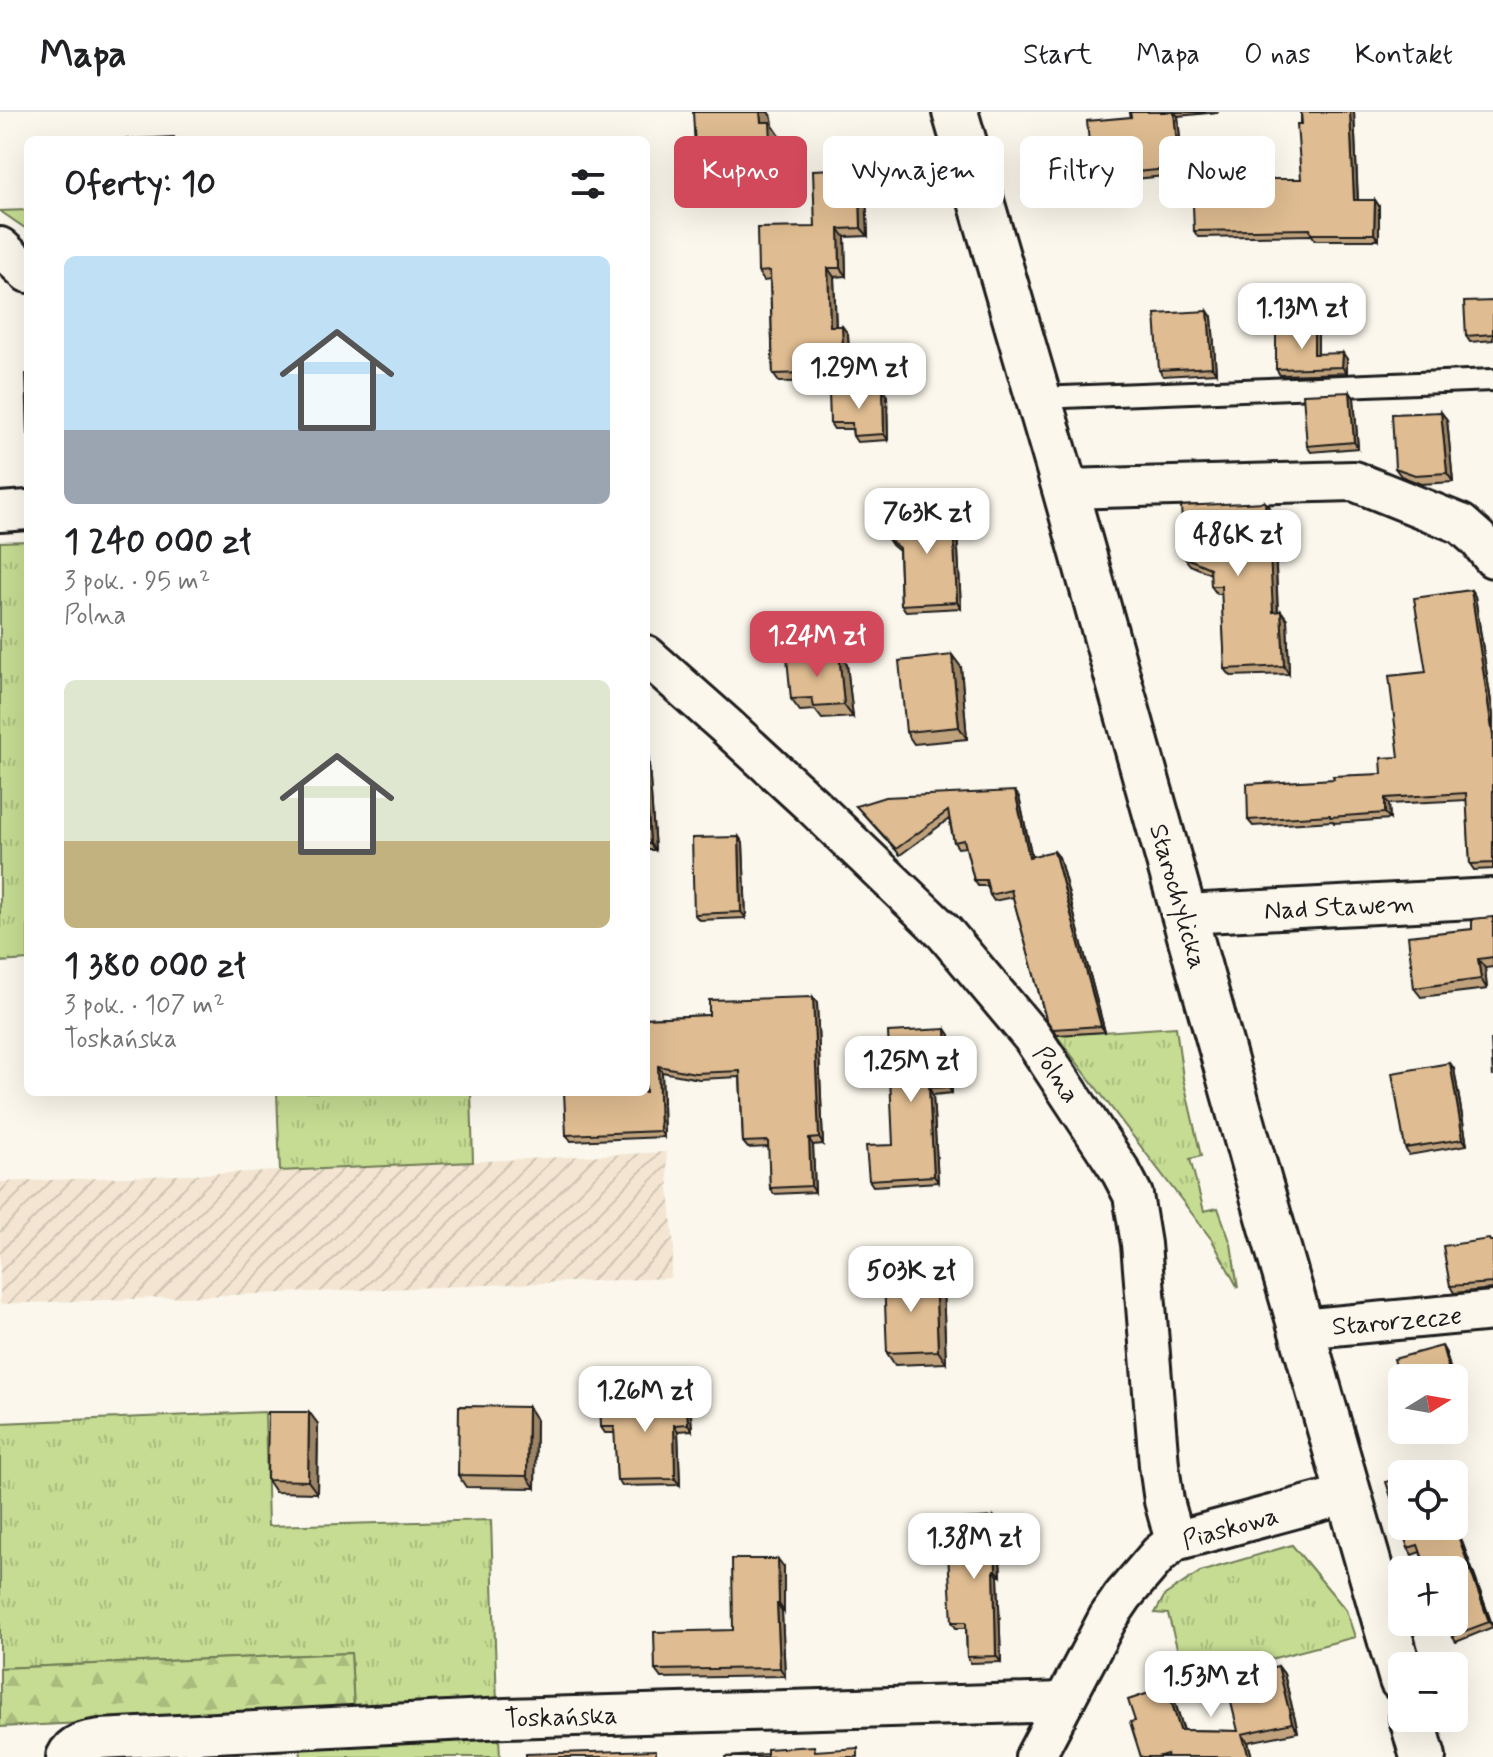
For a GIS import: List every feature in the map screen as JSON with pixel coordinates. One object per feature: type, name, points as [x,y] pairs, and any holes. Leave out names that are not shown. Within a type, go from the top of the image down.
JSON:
[{"type":"street","name":"Starochylicka","points":[[955,112],[1065,489],[1394,1652]]},
{"type":"street","points":[[0,247],[24,269]]},
{"type":"street","points":[[1065,489],[1354,481],[1461,524],[1493,558]]},
{"type":"street","points":[[0,512],[24,510]]},
{"type":"street","name":"Polna","points":[[650,659],[812,805],[945,933],[1032,1037],[1114,1160],[1133,1195],[1141,1244],[1159,1465],[1164,1501],[1175,1541]]},
{"type":"street","name":"Nad Stawem","points":[[1185,914],[1493,898]]},
{"type":"street","name":"Starorzecze","points":[[1301,1329],[1493,1311]]},
{"type":"street","name":"Piaskowa","points":[[1035,1757],[1108,1618],[1159,1554],[1175,1541],[1349,1494]]},
{"type":"street","name":"Toskańska","points":[[66,1757],[80,1742],[100,1739],[506,1718],[1064,1702]]},
{"type":"street","points":[[1416,1732],[1423,1757]]},
{"type":"lane","points":[[1038,398],[1493,380]]},
{"type":"shaded area","points":[[666,1152],[674,1249],[670,1278],[0,1304],[0,1182]]},
{"type":"green space","points":[[24,210],[24,227],[0,211]]},
{"type":"green space","points":[[24,541],[24,960],[0,962],[0,542]]},
{"type":"green space","points":[[1176,1027],[1183,1078],[1201,1156],[1190,1159],[1204,1211],[1218,1208],[1231,1244],[1238,1288],[1212,1240],[1056,1035]]},
{"type":"green space","points":[[277,1096],[471,1096],[473,1162],[280,1171]]},
{"type":"green space","points":[[265,1412],[268,1526],[491,1520],[497,1704],[354,1710],[351,1653],[0,1668],[0,1423]]},
{"type":"green space","points":[[1292,1545],[1346,1610],[1355,1637],[1186,1681],[1168,1614],[1155,1613],[1165,1595],[1200,1572]]},
{"type":"green space","points":[[351,1653],[354,1710],[0,1727],[0,1668]]},
{"type":"green space","points":[[499,1738],[500,1757],[301,1757],[300,1746]]},
{"type":"building","points":[[693,112],[760,112],[761,122],[770,122],[771,136],[694,136]]},
{"type":"building","points":[[1130,112],[1174,112],[1176,136],[1159,136],[1159,170],[1143,171],[1143,136],[1088,136],[1087,121],[1131,117]]},
{"type":"building","points":[[1301,112],[1350,112],[1354,200],[1375,200],[1374,234],[1311,234],[1310,229],[1194,231],[1193,208],[1275,208],[1275,179],[1301,179],[1297,124],[1302,124]]},
{"type":"building","points":[[813,170],[823,170],[823,208],[860,208],[861,228],[839,229],[840,268],[828,268],[830,326],[842,326],[844,372],[773,374],[770,271],[758,272],[757,228],[815,227]]},
{"type":"building","points":[[1493,301],[1493,334],[1466,336],[1464,302]]},
{"type":"building","points":[[1208,311],[1212,367],[1159,370],[1155,314]]},
{"type":"building","points":[[1314,327],[1314,354],[1343,353],[1342,367],[1276,369],[1276,329]]},
{"type":"building","points":[[883,390],[884,434],[853,436],[852,423],[830,423],[829,392]]},
{"type":"building","points":[[1350,392],[1354,442],[1307,446],[1303,394]]},
{"type":"building","points":[[1441,412],[1447,473],[1415,475],[1395,468],[1392,414]]},
{"type":"building","points":[[1265,502],[1273,612],[1281,611],[1284,666],[1225,669],[1221,586],[1211,586],[1210,568],[1184,557],[1181,506]]},
{"type":"building","points":[[952,505],[957,602],[901,605],[899,548],[888,539],[904,525],[903,508]]},
{"type":"building","points":[[1471,590],[1493,736],[1493,863],[1470,864],[1466,793],[1385,798],[1385,813],[1248,820],[1247,784],[1382,774],[1381,758],[1399,757],[1389,676],[1426,672],[1414,598]]},
{"type":"building","points":[[839,653],[844,705],[814,707],[812,698],[791,699],[787,658]]},
{"type":"building","points":[[952,655],[959,727],[906,732],[899,661]]},
{"type":"building","points":[[1015,791],[1029,857],[1054,851],[1101,1026],[1053,1029],[1046,1019],[1011,890],[990,895],[986,880],[974,880],[964,840],[954,842],[948,811],[896,849],[856,806],[885,797]]},
{"type":"building","points":[[739,837],[741,912],[694,914],[692,838]]},
{"type":"building","points":[[1493,917],[1493,957],[1478,959],[1481,979],[1414,988],[1408,936],[1472,929],[1472,919]]},
{"type":"building","points":[[813,997],[819,1138],[809,1139],[811,1186],[770,1188],[768,1141],[743,1142],[740,1071],[695,1073],[658,1066],[660,1131],[566,1135],[564,1096],[650,1096],[650,1018],[709,1015],[709,1000]]},
{"type":"building","points":[[946,1029],[948,1087],[929,1088],[934,1176],[869,1180],[866,1146],[893,1145],[888,1032]]},
{"type":"building","points":[[1450,1063],[1463,1139],[1405,1148],[1392,1073]]},
{"type":"building","points":[[1493,1241],[1493,1283],[1450,1286],[1443,1246]]},
{"type":"building","points":[[935,1276],[938,1351],[887,1353],[884,1278]]},
{"type":"building","points":[[1442,1346],[1447,1364],[1395,1364],[1394,1359]]},
{"type":"building","points":[[686,1395],[688,1424],[674,1425],[675,1479],[617,1480],[614,1427],[601,1427],[600,1398]]},
{"type":"building","points":[[459,1406],[528,1407],[527,1476],[458,1475]]},
{"type":"building","points":[[268,1412],[309,1412],[308,1481],[267,1480]]},
{"type":"building","points":[[994,1517],[996,1656],[967,1657],[966,1622],[952,1622],[946,1520]]},
{"type":"building","points":[[1405,1540],[1459,1540],[1465,1556],[1422,1556],[1418,1545],[1408,1548]]},
{"type":"building","points":[[732,1559],[778,1559],[780,1668],[655,1670],[654,1632],[733,1630]]},
{"type":"building","points":[[1468,1564],[1489,1622],[1468,1630]]},
{"type":"building","points":[[1278,1666],[1292,1723],[1242,1734],[1249,1757],[1168,1757],[1167,1754],[1141,1757],[1130,1722],[1135,1721],[1128,1700],[1167,1687],[1180,1730],[1238,1731],[1225,1678]]},
{"type":"building","points":[[814,1746],[815,1751],[858,1748],[858,1757],[725,1757],[767,1754],[767,1749]]},
{"type":"building","points":[[656,1750],[656,1757],[526,1757],[526,1754]]}]
